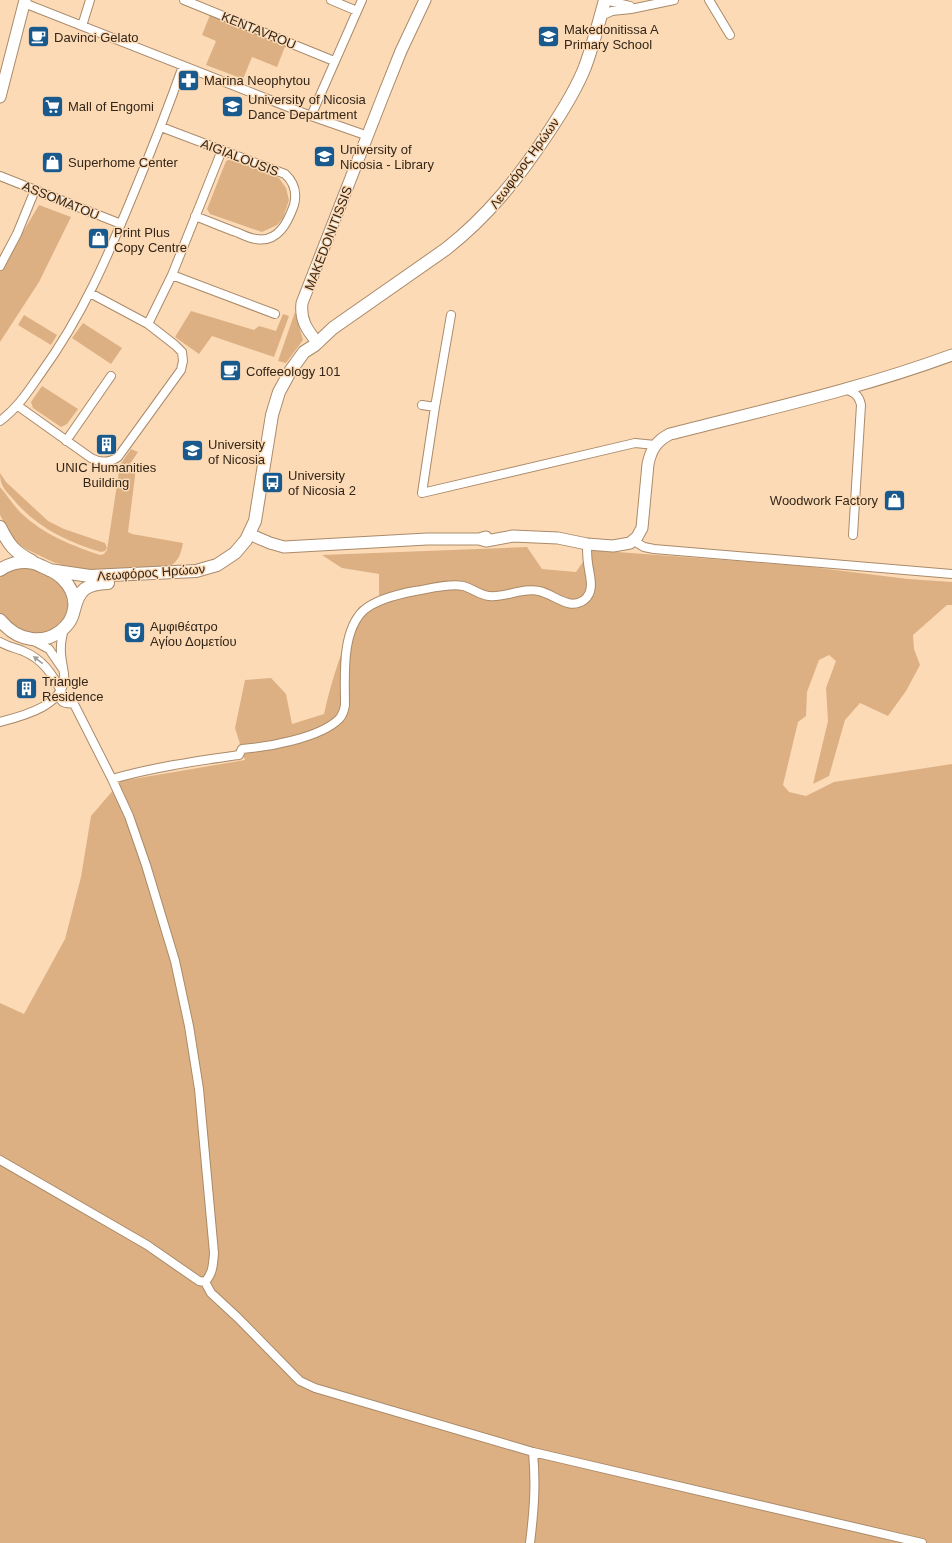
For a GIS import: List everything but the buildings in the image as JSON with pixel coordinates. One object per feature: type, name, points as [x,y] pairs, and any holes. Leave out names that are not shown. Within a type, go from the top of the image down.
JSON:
[{"type":"main road","name":"Λεωφόρος Ηρώων","points":[[50,570],[90,576],[202,570],[217,565],[230,556],[252,536],[261,524],[280,414],[292,383],[316,343],[333,328],[446,249],[464,235],[498,202],[536,151],[567,103],[585,67],[605,0]]},
{"type":"main road","points":[[0,527],[8,543],[15,552],[62,578],[73,596],[74,610]]},
{"type":"main road","name":"Λεωφόρος Ηρώων","points":[[64,628],[71,620],[78,596],[88,587],[110,582],[188,579],[211,575],[231,565],[244,553],[252,536]]},
{"type":"main road","points":[[0,570],[13,563],[28,562],[38,564]]},
{"type":"main road","points":[[2,623],[19,635],[27,638],[44,639],[55,635],[64,628]]},
{"type":"street","points":[[82,26],[90,0]]},
{"type":"street","name":"KENTAVROU","points":[[184,0],[334,61]]},
{"type":"street","points":[[331,0],[357,11]]},
{"type":"street","points":[[311,116],[362,0]]},
{"type":"street","name":"MAKEDONITISSIS","points":[[316,343],[304,323],[302,303],[402,51],[425,0]]},
{"type":"street","points":[[605,0],[639,8]]},
{"type":"street","points":[[601,16],[612,11],[639,8],[674,0]]},
{"type":"street","points":[[709,0],[730,35]]},
{"type":"street","points":[[0,97],[25,1],[82,26],[311,116],[368,136]]},
{"type":"street","points":[[0,421],[18,406],[53,357],[75,322],[105,262],[161,127],[184,66]]},
{"type":"street","name":"AIGIALOUSIS","points":[[161,127],[285,174],[291,179],[295,192],[294,204],[285,225],[280,232],[269,238],[262,239],[247,236],[195,216]]},
{"type":"street","points":[[148,324],[172,275],[222,150]]},
{"type":"street","name":"ASSOMATOU","points":[[0,176],[121,224]]},
{"type":"street","points":[[0,266],[17,234],[35,190]]},
{"type":"street","points":[[172,275],[275,314]]},
{"type":"street","points":[[18,406],[66,441],[96,460],[108,462],[118,457],[181,370],[183,357],[180,349],[148,324],[90,293]]},
{"type":"street","points":[[451,315],[422,493],[635,443],[655,445]]},
{"type":"street","points":[[479,538],[486,541],[513,536],[558,538],[587,544],[626,545],[634,541],[642,528],[648,464],[651,454],[655,445],[670,434],[843,389],[899,373],[952,355]]},
{"type":"street","points":[[66,441],[111,376]]},
{"type":"street","points":[[843,389],[856,394],[860,398],[861,405],[853,535]]},
{"type":"street","points":[[422,405],[435,407]]},
{"type":"street","points":[[252,536],[284,547],[427,539],[479,538],[514,529],[550,530],[599,545]]},
{"type":"street","points":[[634,541],[644,547],[654,549],[952,574]]},
{"type":"street","points":[[112,779],[159,768],[240,755],[242,749],[282,743],[328,728],[340,719],[344,713],[346,658],[349,637],[355,622],[365,610],[378,602],[407,592],[444,586],[462,586],[487,596],[539,590],[550,594],[567,604],[576,603],[584,600],[590,592],[591,581],[587,544]]},
{"type":"street","points":[[0,722],[15,718],[38,708],[54,700],[59,693],[63,683],[61,645],[64,628]]},
{"type":"street","points":[[27,638],[49,649],[63,670]]},
{"type":"street","points":[[0,642],[10,648],[22,650],[39,660],[46,666],[63,703],[74,704],[129,816],[165,926],[175,961],[189,1026],[199,1089],[214,1253],[211,1275],[205,1282]]},
{"type":"street","points":[[0,1160],[147,1245],[199,1281],[205,1282]]},
{"type":"street","points":[[205,1282],[211,1293],[293,1374],[308,1385],[533,1452],[922,1543]]},
{"type":"street","points":[[530,1543],[535,1508],[535,1474],[533,1452]]},
{"type":"shaded area","points":[[210,15],[286,44],[277,67],[252,57],[243,79],[206,65],[216,41],[202,35]]},
{"type":"shaded area","points":[[231,159],[279,178],[286,188],[289,200],[283,218],[277,225],[262,232],[210,214],[207,209],[226,161]]},
{"type":"shaded area","points":[[39,205],[71,217],[39,282],[0,342],[0,271]]},
{"type":"shaded area","points":[[191,311],[254,330],[259,326],[276,331],[283,314],[289,316],[274,357],[212,336],[199,354],[175,337]]},
{"type":"shaded area","points":[[295,312],[303,340],[286,363],[278,361]]},
{"type":"shaded area","points":[[24,315],[57,335],[51,345],[18,325]]},
{"type":"shaded area","points":[[83,323],[122,348],[111,364],[72,338]]},
{"type":"shaded area","points":[[42,386],[78,409],[67,424],[61,427],[33,408],[31,402]]},
{"type":"shaded area","points":[[131,449],[138,452],[130,464],[136,468],[128,532],[183,543],[179,557],[175,563],[168,567],[93,570],[68,567],[53,562],[26,549],[14,541],[0,515],[0,487],[21,513],[48,533],[79,548],[100,555],[104,554],[107,550],[120,465]]},
{"type":"shaded area","points":[[0,473],[6,482],[48,521],[64,529],[105,543],[107,548],[105,551],[101,552],[88,548],[64,538],[32,518],[5,490],[2,485]]},
{"type":"shaded area","points":[[527,547],[542,569],[576,572],[591,550],[803,566],[908,579],[952,582],[952,605],[947,605],[913,635],[914,649],[920,665],[906,691],[888,716],[860,703],[845,720],[829,776],[813,784],[828,721],[826,688],[836,661],[829,655],[819,660],[807,692],[806,716],[798,722],[783,785],[789,792],[806,796],[834,782],[952,764],[952,1543],[0,1543],[0,1003],[24,1014],[65,939],[81,877],[91,816],[121,781],[245,760],[235,728],[245,680],[271,678],[286,694],[292,724],[324,714],[339,660],[359,607],[379,597],[379,574],[342,568],[322,555]]},
{"type":"shaded area","points":[[32,567],[57,579],[66,592],[68,599],[67,612],[60,624],[43,634],[23,630],[0,615],[0,578],[10,569]]},
{"type":"place","name":"Makedonitissa A Primary School","points":[[549,36]]},
{"type":"place","name":"Davinci Gelato","points":[[39,37]]},
{"type":"place","name":"Marina Neophytou","points":[[188,80]]},
{"type":"place","name":"Mall of Engomi","points":[[53,106]]},
{"type":"place","name":"University of Nicosia Dance Department","points":[[232,106]]},
{"type":"place","name":"University of Nicosia - Library","points":[[324,156]]},
{"type":"place","name":"Superhome Center","points":[[52,162]]},
{"type":"place","name":"Print Plus Copy Centre","points":[[99,239]]},
{"type":"place","name":"Coffeeology 101","points":[[231,371]]},
{"type":"place","name":"UNIC Humanities Building","points":[[106,445]]},
{"type":"place","name":"University of Nicosia","points":[[193,451]]},
{"type":"place","name":"University of Nicosia 2","points":[[272,482]]},
{"type":"place","name":"Woodwork Factory","points":[[894,500]]},
{"type":"place","name":"Αμφιθέατρο Αγίου Δομετίου","points":[[135,633]]},
{"type":"place","name":"Triangle Residence","points":[[26,688]]}]
